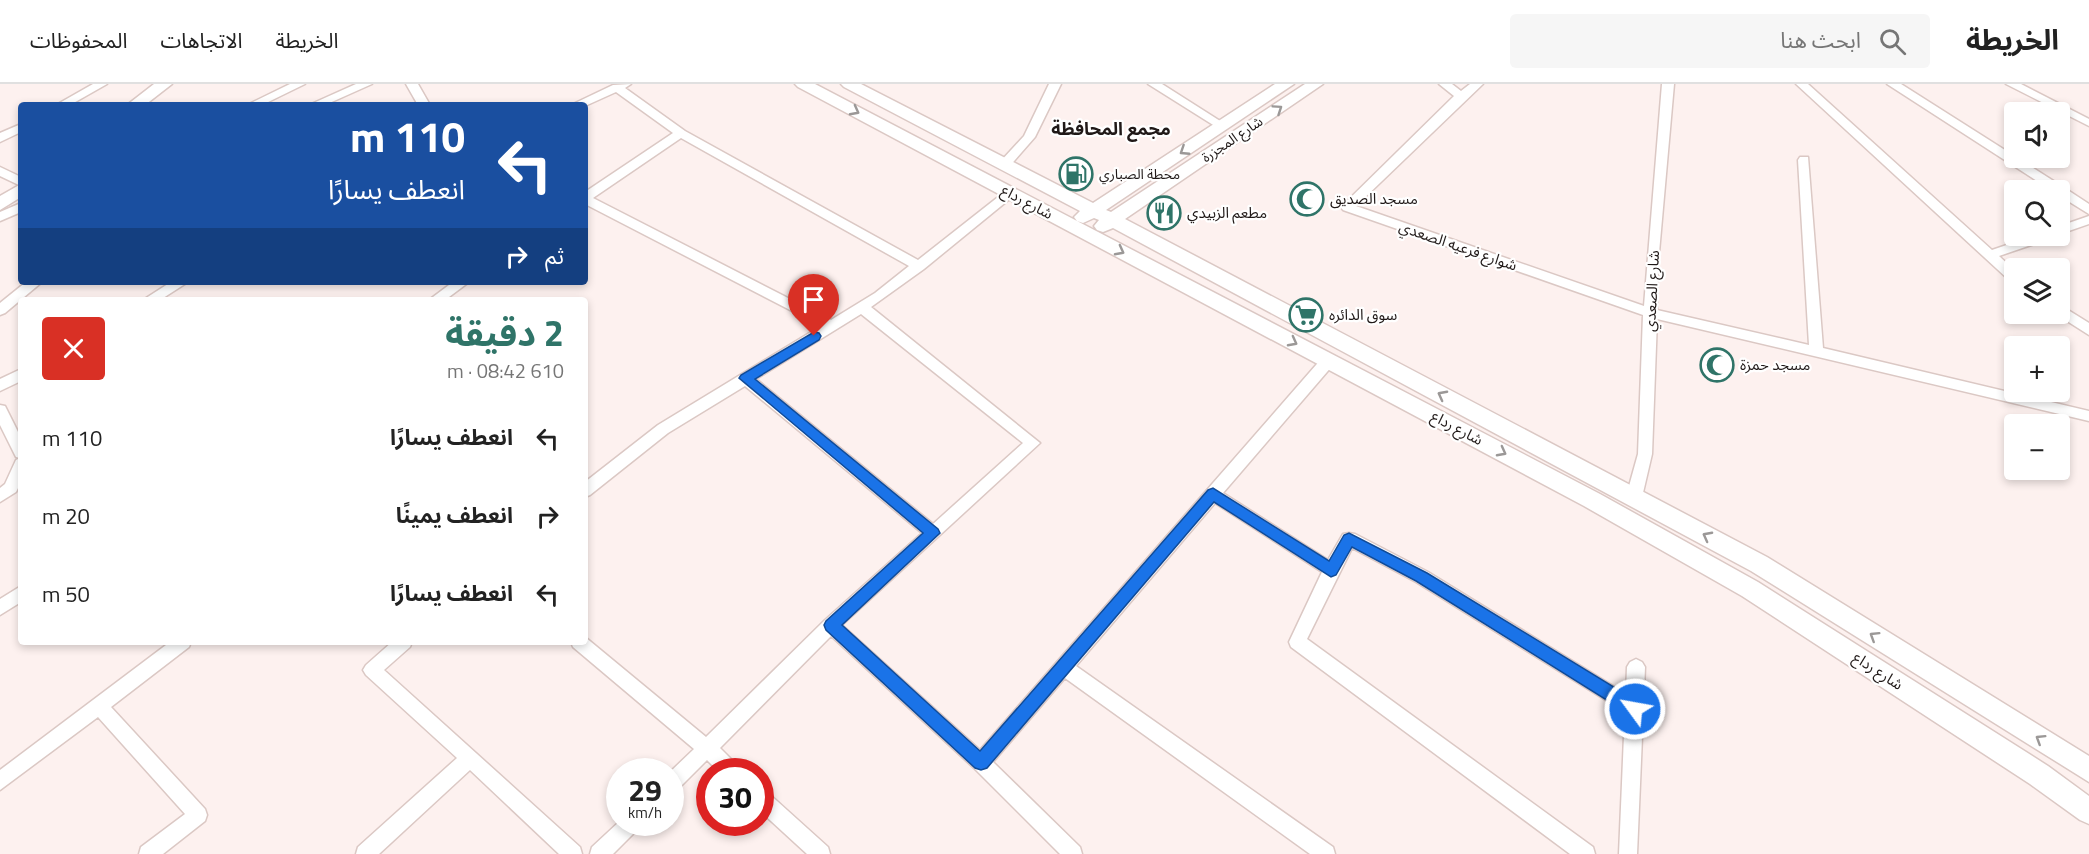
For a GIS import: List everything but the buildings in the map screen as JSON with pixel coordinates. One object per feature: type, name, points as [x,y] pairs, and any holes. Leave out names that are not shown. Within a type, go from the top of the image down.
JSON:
[{"type":"main road","name":"شارع رداع","points":[[803,84],[1592,500],[1750,589],[2039,775],[2089,811]]},
{"type":"main road","name":"شارع رداع","points":[[849,84],[1112,220],[1759,564],[2089,770]]},
{"type":"main road","name":"شارع المجزرة","points":[[1071,225],[1286,84]]},
{"type":"main road","name":"شارع المجزرة","points":[[1090,235],[1315,84]]},
{"type":"main road","points":[[139,102],[159,85]]},
{"type":"main road","points":[[0,204],[18,191]]},
{"type":"street","points":[[68,102],[101,84]]},
{"type":"street","points":[[260,102],[299,84]]},
{"type":"street","points":[[322,102],[366,84]]},
{"type":"street","points":[[412,84],[422,102]]},
{"type":"street","points":[[1004,165],[1029,136],[1055,84]]},
{"type":"street","points":[[1154,84],[1222,126]]},
{"type":"street","points":[[1445,84],[1461,96]]},
{"type":"street","name":"شوارع فرعيه الصعدي","points":[[1477,84],[1461,96],[1347,207],[1650,313]]},
{"type":"street","name":"شارع الصعدي","points":[[1634,497],[1645,454],[1652,264],[1668,84]]},
{"type":"street","points":[[1802,84],[2004,268]]},
{"type":"street","points":[[1893,84],[2042,180]]},
{"type":"street","points":[[2012,84],[2089,123]]},
{"type":"street","points":[[584,102],[621,86],[681,133],[919,266]]},
{"type":"street","points":[[0,138],[18,129]]},
{"type":"street","points":[[588,197],[681,133]]},
{"type":"street","points":[[1804,159],[1815,352]]},
{"type":"street","points":[[0,171],[18,180]]},
{"type":"street","points":[[588,488],[663,429],[862,307],[1011,194]]},
{"type":"street","points":[[2070,198],[2089,210]]},
{"type":"street","points":[[588,201],[832,326]]},
{"type":"street","points":[[0,217],[18,208]]},
{"type":"street","points":[[2070,227],[2089,220]]},
{"type":"street","points":[[0,225],[18,222]]},
{"type":"street","points":[[1990,255],[2016,246]]},
{"type":"street","points":[[0,310],[31,285]]},
{"type":"street","points":[[155,297],[176,285]]},
{"type":"street","points":[[440,297],[458,285]]},
{"type":"street","points":[[684,772],[831,625],[1033,443],[862,307]]},
{"type":"street","points":[[1650,313],[2089,416]]},
{"type":"street","points":[[2070,317],[2089,330]]},
{"type":"street","points":[[981,763],[1328,360]]},
{"type":"street","points":[[0,386],[18,376]]},
{"type":"street","points":[[746,378],[933,533]]},
{"type":"street","points":[[0,410],[18,447]]},
{"type":"street","points":[[0,496],[12,488],[18,472]]},
{"type":"street","points":[[1213,494],[1331,570]]},
{"type":"street","points":[[1586,854],[1297,642],[1331,570],[1349,539],[1422,577],[1635,709]]},
{"type":"street","points":[[0,608],[18,595]]},
{"type":"street","points":[[831,625],[981,763],[1073,854]]},
{"type":"street","points":[[0,781],[179,645]]},
{"type":"street","points":[[401,645],[372,670],[573,854]]},
{"type":"street","points":[[583,645],[717,758]]},
{"type":"street","points":[[1064,667],[1326,854]]},
{"type":"street","points":[[1628,854],[1636,667]]},
{"type":"street","points":[[99,706],[198,815],[148,854]]},
{"type":"street","points":[[364,854],[470,758]]},
{"type":"street","points":[[774,811],[822,854]]},
{"type":"street","points":[[599,854],[618,836]]},
{"type":"place","name":"محطة الصباري","points":[[1076,174]]},
{"type":"place","name":"مسجد الصديق","points":[[1307,199]]},
{"type":"place","name":"مطعم الزبيدي","points":[[1164,213]]},
{"type":"place","name":"سوق الدائره","points":[[1306,315]]},
{"type":"place","name":"مسجد حمزة","points":[[1717,365]]},
{"type":"district","name":"مجمع المحافظة","points":[[1111,129]]},
{"type":"route","points":[[814,336],[746,378],[933,533],[831,625],[981,763],[1213,494],[1331,570],[1349,539],[1422,577],[1635,709]]}]
